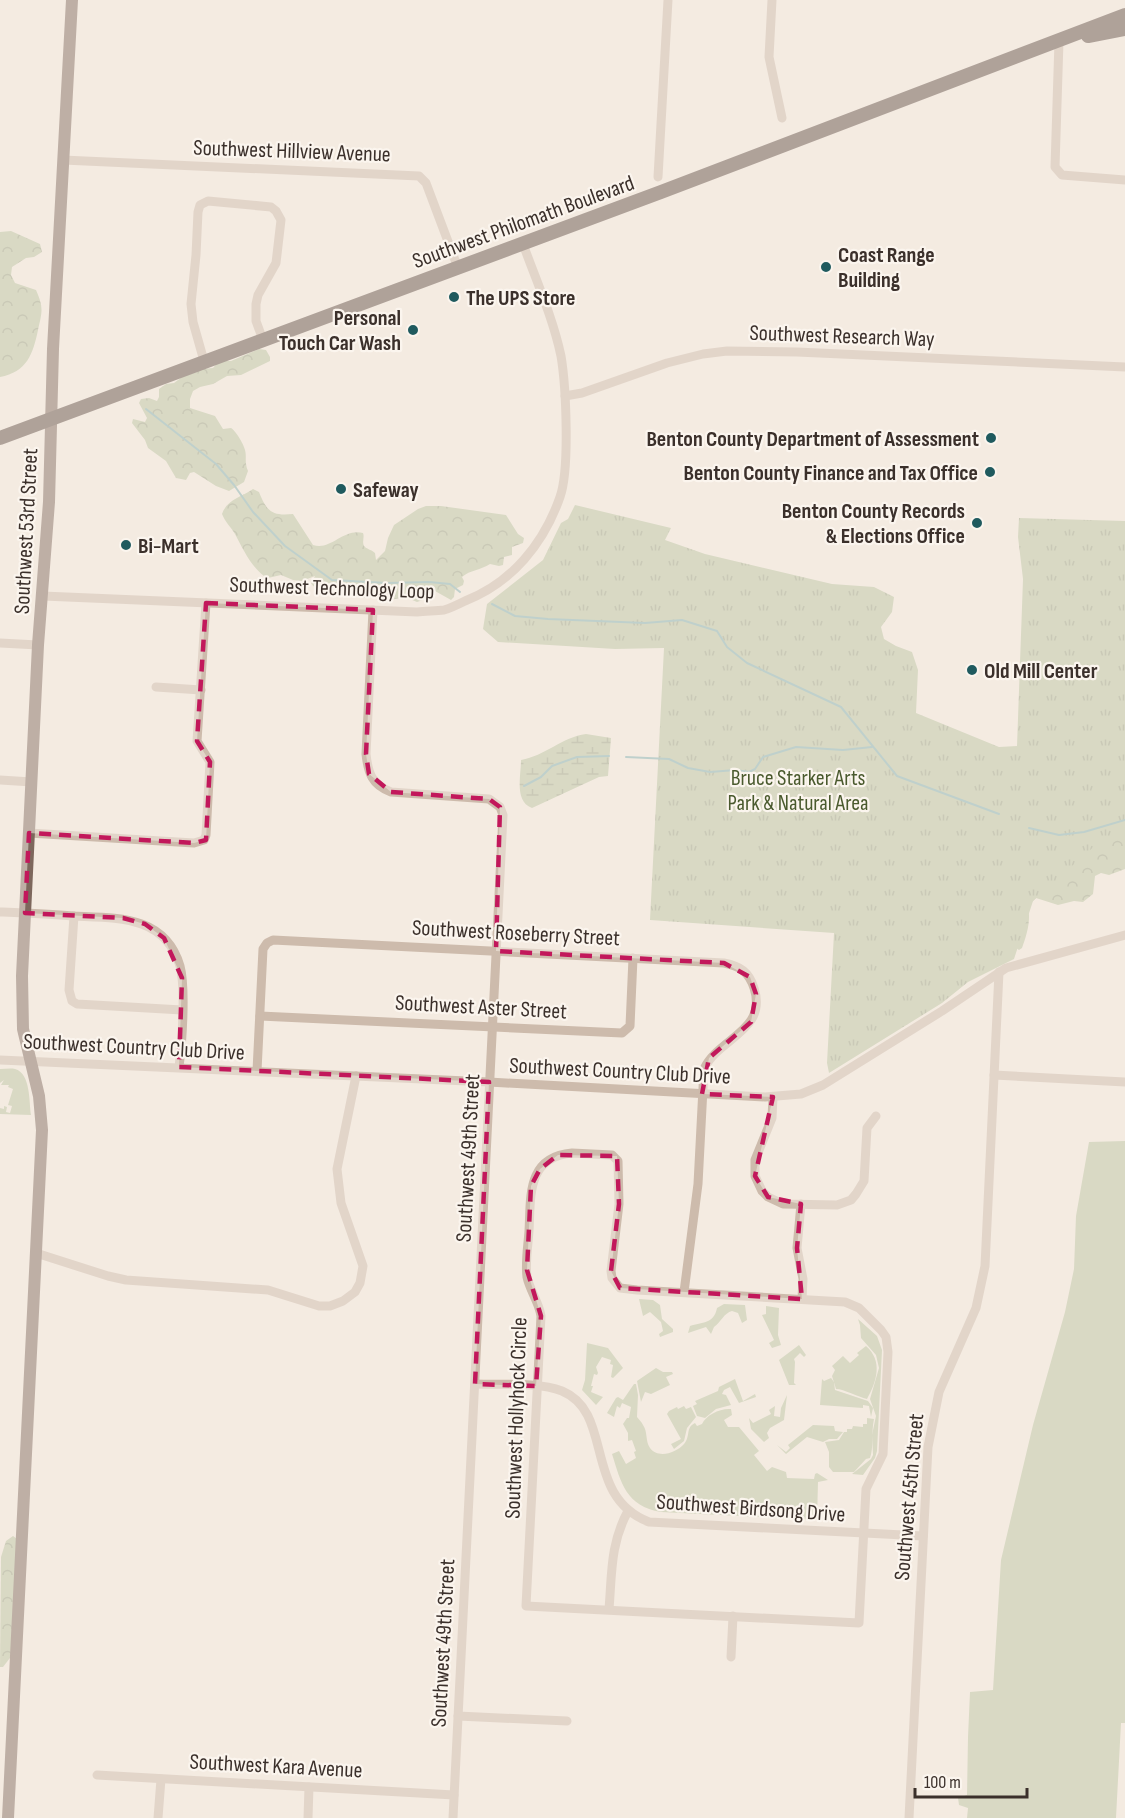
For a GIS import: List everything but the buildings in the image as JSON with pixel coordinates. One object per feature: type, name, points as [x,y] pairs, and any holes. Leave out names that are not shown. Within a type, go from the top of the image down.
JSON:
[{"type":"highway","name":"Southwest Philomath Boulevard","points":[[0,438],[523,244],[1125,15]]},
{"type":"highway","name":"Southwest Philomath Boulevard","points":[[1059,41],[1125,29]]},
{"type":"main road","name":"Southwest 53rd Street","points":[[8,1818],[42,1130],[39,1096],[21,1012],[72,0]]},
{"type":"street","points":[[658,177],[668,0]]},
{"type":"street","points":[[772,0],[769,57],[782,118]]},
{"type":"street","points":[[1059,41],[1055,163],[1062,175],[1125,180]]},
{"type":"street","name":"Southwest Hillview Avenue","points":[[63,160],[419,176],[426,183],[458,268]]},
{"type":"street","points":[[204,361],[193,322],[191,304],[198,212],[200,206],[208,201],[271,207],[279,214],[281,220],[276,263],[258,295],[256,304],[256,321],[263,340]]},
{"type":"street","name":"Southwest Technology Loop","points":[[42,596],[417,612],[445,610],[498,585],[522,564],[540,539],[561,496],[566,463],[565,396],[561,357],[523,244]]},
{"type":"street","name":"Southwest Research Way","points":[[565,396],[582,393],[687,357],[727,351],[1125,367]]},
{"type":"street","points":[[29,833],[194,843],[204,840],[210,762],[197,741],[206,603]]},
{"type":"street","name":"Southwest 49th Street","points":[[373,610],[366,754],[369,774],[378,785],[391,792],[489,799],[500,807],[503,815],[453,1818]]},
{"type":"street","points":[[0,643],[38,645]]},
{"type":"street","points":[[156,687],[201,690]]},
{"type":"street","points":[[0,780],[32,782]]},
{"type":"street","points":[[0,912],[123,918],[155,930],[171,948],[180,967],[182,978],[179,1067]]},
{"type":"street","points":[[74,916],[69,990],[72,1001],[76,1004],[182,1010]]},
{"type":"street","name":"Southwest Country Club Drive","points":[[0,1060],[702,1094],[773,1097],[801,1094],[823,1085],[942,1011],[999,972],[1017,964],[1125,935]]},
{"type":"street","name":"Southwest Roseberry Street","points":[[257,1071],[263,949],[270,941],[724,963],[739,967],[750,977],[756,994],[755,1008],[751,1022],[709,1058],[704,1069],[698,1184],[684,1292]]},
{"type":"street","name":"Southwest Aster Street","points":[[260,1016],[625,1032],[630,1026],[633,958]]},
{"type":"street","name":"Southwest 45th Street","points":[[909,1818],[928,1447],[939,1392],[976,1308],[984,1268],[999,972]]},
{"type":"street","points":[[994,1075],[1125,1082]]},
{"type":"street","points":[[36,1253],[126,1280],[268,1290],[319,1306],[343,1301],[355,1292],[360,1283],[363,1266],[341,1203],[337,1179],[356,1076]]},
{"type":"street","points":[[773,1097],[772,1118],[755,1160],[755,1176],[762,1191],[768,1197],[783,1204],[837,1205],[856,1194],[864,1181],[867,1128],[876,1116]]},
{"type":"street","name":"Southwest Hollyhock Circle","points":[[572,1153],[605,1154],[615,1157],[618,1167],[619,1204],[612,1278],[623,1289],[802,1299],[852,1304],[864,1311],[881,1330],[888,1345],[883,1454],[866,1489],[859,1623],[526,1606],[541,1316],[527,1270],[531,1186],[540,1169],[552,1158],[572,1153]]},
{"type":"street","points":[[801,1204],[797,1248],[803,1279],[802,1299]]},
{"type":"street","name":"Southwest Birdsong Drive","points":[[475,1384],[536,1386],[560,1390],[576,1399],[591,1424],[612,1490],[628,1512],[649,1522],[922,1536]]},
{"type":"street","points":[[609,1610],[614,1546],[619,1528],[628,1512]]},
{"type":"street","points":[[731,1657],[733,1616]]},
{"type":"street","points":[[458,1716],[567,1721]]},
{"type":"street","name":"Southwest Kara Avenue","points":[[97,1775],[454,1795]]},
{"type":"street","points":[[158,1818],[161,1779]]},
{"type":"street","points":[[308,1818],[309,1787]]},
{"type":"highlighted area","points":[[206,603],[373,610],[366,754],[369,774],[391,792],[489,799],[500,807],[496,951],[724,963],[750,977],[756,994],[751,1022],[709,1058],[702,1094],[773,1097],[755,1176],[768,1197],[801,1204],[797,1248],[802,1299],[620,1288],[611,1271],[619,1204],[617,1156],[558,1155],[540,1169],[531,1186],[527,1270],[541,1316],[536,1386],[475,1384],[489,1082],[179,1067],[182,978],[164,938],[145,924],[123,918],[25,913],[29,833],[194,843],[206,840],[210,762],[197,741]]},
{"type":"green space","points":[[11,231],[40,244],[42,252],[12,267],[11,275],[15,283],[36,290],[41,314],[34,347],[27,361],[17,371],[0,377],[0,232]]},
{"type":"green space","points":[[259,349],[266,350],[270,361],[241,375],[227,376],[213,384],[200,387],[193,391],[190,399],[190,408],[215,416],[223,429],[231,428],[239,437],[245,450],[248,471],[244,482],[229,491],[216,486],[194,472],[190,473],[186,480],[176,478],[166,461],[148,448],[132,423],[133,419],[145,422],[147,418],[139,403],[141,399],[149,398],[157,401],[159,389],[166,384],[174,383],[186,374],[213,368],[219,361],[231,361]]},
{"type":"green space","points":[[253,489],[259,492],[271,511],[293,514],[313,545],[326,545],[349,534],[363,533],[364,545],[375,553],[376,560],[385,551],[394,525],[426,506],[506,515],[518,534],[524,538],[523,543],[512,547],[512,555],[504,557],[503,565],[490,564],[462,577],[463,585],[455,589],[451,600],[435,591],[430,592],[426,599],[417,602],[405,597],[385,601],[377,596],[363,598],[333,595],[313,586],[311,583],[315,576],[302,581],[281,575],[268,578],[251,562],[222,514],[227,505]]},
{"type":"green space","name":"Bruce Starker Arts Park & Natural Area","points":[[575,505],[671,528],[665,540],[705,554],[832,584],[874,587],[894,597],[892,612],[881,627],[884,639],[912,652],[918,670],[916,713],[999,747],[1017,746],[1023,579],[1018,537],[1019,518],[1125,521],[1125,832],[1099,842],[1033,901],[1014,959],[968,982],[942,1003],[829,1073],[827,1063],[834,933],[650,920],[664,648],[615,649],[498,642],[483,629],[487,604],[543,560],[561,523],[568,519]]},
{"type":"green space","points":[[586,734],[611,738],[608,776],[599,777],[532,808],[526,805],[520,787],[521,760]]},
{"type":"green space","points":[[1125,784],[1125,869],[1109,875],[1101,873],[1095,876],[1093,894],[1083,902],[1074,901],[1058,905],[1036,898],[1028,906],[1028,927],[1022,948],[1019,950],[1015,947],[1020,908]]},
{"type":"green space","points":[[0,1069],[15,1069],[24,1076],[27,1082],[31,1115],[0,1114],[0,1108],[4,1109],[4,1106],[7,1107],[6,1112],[10,1113],[12,1106],[8,1105],[13,1089],[8,1087],[9,1085],[1,1085],[4,1080],[0,1083]]},
{"type":"green space","points":[[1125,1141],[1125,1723],[1121,1723],[1116,1818],[967,1818],[968,1808],[959,1805],[958,1798],[967,1795],[970,1692],[993,1690],[1001,1560],[1033,1425],[1065,1312],[1074,1269],[1076,1216],[1089,1142]]},
{"type":"green space","points":[[639,1299],[653,1300],[660,1305],[662,1319],[673,1329],[673,1332],[660,1337],[659,1334],[663,1331],[661,1322],[650,1312],[643,1316]]},
{"type":"green space","points":[[724,1304],[745,1305],[747,1320],[742,1323],[738,1313],[732,1311],[714,1327],[711,1334],[706,1327],[688,1333],[690,1326],[710,1320],[717,1308]]},
{"type":"green space","points":[[766,1306],[779,1308],[778,1335],[781,1345],[772,1348],[769,1343],[774,1340],[762,1315],[766,1314]]},
{"type":"green space","points":[[858,1319],[877,1336],[882,1350],[877,1451],[863,1475],[852,1474],[873,1455],[872,1435],[876,1416],[870,1399],[879,1368],[876,1355],[861,1338]]},
{"type":"green space","points":[[587,1343],[608,1348],[623,1368],[613,1378],[611,1377],[613,1365],[610,1364],[611,1360],[602,1357],[596,1367],[598,1373],[594,1374],[591,1386],[593,1386],[591,1392],[603,1397],[596,1405],[582,1390],[585,1380]]},
{"type":"green space","points":[[799,1345],[806,1355],[804,1357],[800,1353],[794,1359],[794,1383],[796,1385],[789,1385],[779,1360]]},
{"type":"green space","points":[[866,1346],[875,1358],[877,1371],[867,1399],[836,1389],[832,1376],[835,1370],[832,1366],[843,1356],[850,1363]]},
{"type":"green space","points":[[656,1368],[663,1372],[672,1372],[673,1374],[666,1377],[670,1385],[651,1394],[645,1392],[641,1402],[637,1381]]},
{"type":"green space","points":[[831,1378],[835,1390],[868,1401],[873,1408],[871,1417],[869,1406],[863,1405],[863,1408],[820,1405],[822,1379],[824,1381]]},
{"type":"green space","points":[[735,1379],[743,1401],[755,1394],[756,1397],[739,1403],[730,1387],[722,1394],[726,1395],[731,1405],[716,1409],[705,1418],[697,1416],[693,1406],[697,1404],[695,1401],[718,1391],[719,1387]]},
{"type":"green space","points":[[636,1384],[638,1395],[637,1417],[645,1428],[648,1445],[653,1451],[667,1454],[676,1450],[686,1441],[692,1425],[702,1424],[710,1415],[718,1411],[731,1409],[732,1415],[724,1420],[728,1427],[739,1427],[759,1451],[754,1455],[767,1471],[772,1467],[786,1472],[787,1478],[814,1479],[817,1473],[828,1480],[818,1482],[817,1520],[661,1512],[649,1509],[632,1499],[622,1484],[612,1454],[619,1451],[626,1464],[636,1458],[632,1440],[628,1441],[628,1433],[623,1424],[629,1418],[631,1407],[622,1403],[620,1408],[617,1406],[614,1417],[607,1413],[616,1398],[623,1400]]},
{"type":"green space","points":[[787,1395],[784,1420],[770,1428],[767,1433],[769,1438],[764,1442],[751,1429],[749,1418],[753,1423],[771,1414],[769,1410],[775,1406],[774,1416],[780,1417]]},
{"type":"green space","points":[[684,1406],[686,1409],[691,1407],[696,1417],[687,1428],[684,1441],[674,1449],[671,1444],[681,1439],[667,1414],[677,1407],[678,1409]]},
{"type":"green space","points":[[867,1418],[874,1419],[870,1458],[866,1459],[854,1472],[833,1472],[829,1467],[829,1452],[825,1442],[839,1440],[847,1429],[852,1429],[853,1426],[863,1427],[863,1424],[867,1424]]},
{"type":"green space","points":[[813,1425],[834,1426],[835,1431],[843,1432],[837,1439],[823,1442],[807,1437],[786,1454],[777,1445],[786,1452],[790,1448],[788,1445]]},
{"type":"green space","points":[[13,1536],[20,1541],[13,1654],[3,1667],[0,1667],[1,1557],[6,1541]]},
{"type":"waterway","points":[[146,409],[216,464],[253,512],[285,546],[332,580],[387,583],[429,582],[450,584],[460,592]]},
{"type":"waterway","points":[[492,604],[515,616],[645,623],[682,620],[717,631],[727,647],[747,663],[841,707],[897,776],[999,814]]},
{"type":"waterway","points":[[626,757],[669,759],[688,768],[710,772],[736,770],[749,772],[755,769],[763,757],[796,747],[843,750],[872,747]]},
{"type":"waterway","points":[[524,786],[541,777],[552,766],[577,757],[609,756]]},
{"type":"waterway","points":[[1029,828],[1059,835],[1084,832],[1125,820]]},
{"type":"place","name":"Coast Range Building","points":[[826,267]]},
{"type":"place","name":"The UPS Store","points":[[454,297]]},
{"type":"place","name":"Personal Touch Car Wash","points":[[413,330]]},
{"type":"place","name":"Benton County Department of Assessment","points":[[991,438]]},
{"type":"place","name":"Benton County Finance and Tax Office","points":[[990,472]]},
{"type":"place","name":"Safeway","points":[[341,489]]},
{"type":"place","name":"Benton County Records & Elections Office","points":[[977,523]]},
{"type":"place","name":"Bi-Mart","points":[[126,545]]},
{"type":"place","name":"Old Mill Center","points":[[972,670]]}]
